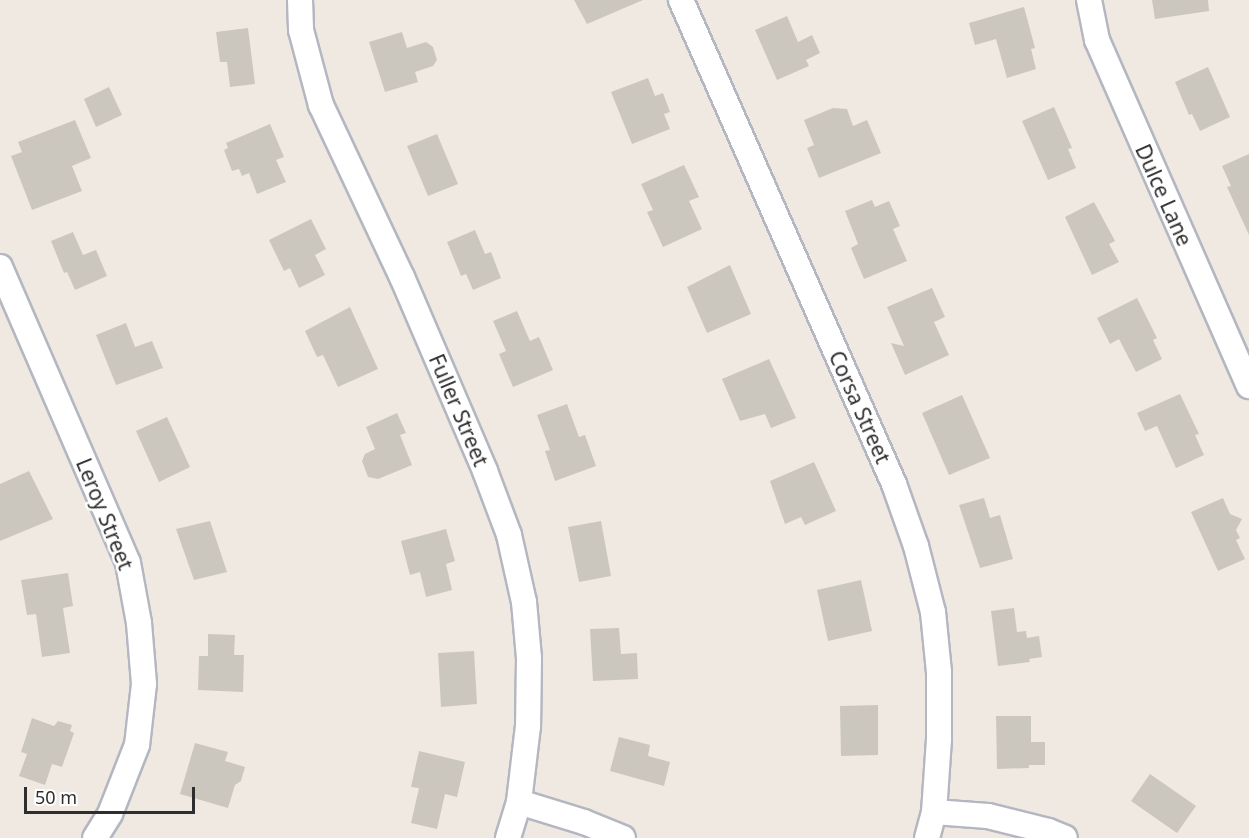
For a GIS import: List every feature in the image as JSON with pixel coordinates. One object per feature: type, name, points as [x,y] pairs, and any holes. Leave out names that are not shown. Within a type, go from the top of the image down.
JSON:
[{"type":"street","name":"Fuller Street","points":[[300,0],[301,30],[321,105],[407,288],[485,471],[509,535],[524,602],[529,658],[528,726],[519,802],[508,838]]},
{"type":"street","name":"Corsa Street","points":[[681,0],[894,484],[916,546],[933,612],[939,672],[939,739],[934,812],[927,838]]},
{"type":"street","name":"Dulce Lane","points":[[1089,0],[1097,40],[1249,386]]},
{"type":"street","name":"Leroy Street","points":[[0,267],[128,563],[139,623],[144,684],[137,745],[110,814],[95,838]]},
{"type":"street","points":[[519,802],[584,822],[623,838]]},
{"type":"street","points":[[934,812],[988,816],[1048,831],[1065,838]]},
{"type":"building","points":[[574,0],[643,0],[587,24]]},
{"type":"building","points":[[1152,0],[1208,0],[1209,11],[1155,19]]},
{"type":"building","points":[[1024,7],[1035,48],[1031,49],[1036,69],[1007,78],[996,39],[975,45],[969,23]]},
{"type":"building","points":[[787,16],[798,42],[812,35],[820,53],[806,60],[809,66],[777,80],[755,30]]},
{"type":"building","points":[[248,28],[255,84],[230,87],[227,62],[220,62],[216,32]]},
{"type":"building","points":[[402,32],[407,48],[426,42],[433,47],[437,60],[433,66],[415,72],[418,82],[385,92],[369,42]]},
{"type":"building","points":[[1208,67],[1230,117],[1200,131],[1192,114],[1189,115],[1175,82]]},
{"type":"building","points":[[648,78],[655,96],[663,93],[670,112],[664,114],[670,129],[632,144],[611,92]]},
{"type":"building","points":[[109,87],[122,115],[96,127],[84,99]]},
{"type":"building","points":[[1054,107],[1072,148],[1068,149],[1076,168],[1048,180],[1022,121]]},
{"type":"building","points":[[833,108],[847,109],[853,126],[867,120],[881,153],[819,178],[807,148],[814,145],[804,120]]},
{"type":"building","points":[[75,120],[91,158],[72,166],[82,191],[32,210],[11,156],[22,152],[18,142]]},
{"type":"building","points":[[270,124],[284,157],[276,160],[286,182],[257,194],[249,173],[242,176],[239,169],[232,171],[224,150],[228,148],[226,143]]},
{"type":"building","points":[[437,134],[458,184],[428,196],[407,146]]},
{"type":"building","points":[[1249,154],[1249,235],[1227,187],[1231,186],[1222,166]]},
{"type":"building","points":[[684,165],[699,197],[689,201],[702,229],[663,247],[647,212],[653,210],[641,184]]},
{"type":"building","points":[[872,200],[875,207],[889,201],[900,226],[893,229],[907,261],[864,279],[851,248],[858,244],[845,211]]},
{"type":"building","points":[[1094,202],[1115,241],[1109,244],[1119,262],[1092,275],[1065,217]]},
{"type":"building","points":[[311,219],[326,249],[315,255],[325,275],[299,288],[290,268],[284,271],[269,240]]},
{"type":"building","points":[[475,230],[485,254],[491,252],[501,278],[473,290],[466,274],[461,276],[447,242]]},
{"type":"building","points":[[73,232],[83,255],[96,250],[107,276],[75,290],[67,272],[64,273],[51,241]]},
{"type":"building","points":[[730,265],[751,314],[707,333],[687,287]]},
{"type":"building","points":[[932,288],[945,317],[934,322],[949,355],[905,375],[891,343],[904,346],[887,307]]},
{"type":"building","points":[[1137,298],[1157,338],[1153,340],[1162,359],[1136,372],[1119,339],[1110,344],[1097,318]]},
{"type":"building","points":[[350,307],[378,369],[338,387],[323,355],[317,357],[305,331]]},
{"type":"building","points":[[517,311],[530,341],[539,337],[553,370],[513,387],[499,354],[506,351],[493,321]]},
{"type":"building","points":[[126,323],[135,347],[152,341],[163,368],[116,385],[96,335]]},
{"type":"building","points":[[769,359],[796,418],[771,428],[765,414],[740,421],[722,379]]},
{"type":"building","points":[[1180,394],[1199,434],[1195,435],[1204,455],[1176,468],[1157,426],[1145,431],[1137,413]]},
{"type":"building","points":[[962,395],[990,458],[949,475],[922,413]]},
{"type":"building","points":[[567,404],[579,437],[585,435],[596,466],[555,481],[545,451],[550,450],[537,415]]},
{"type":"building","points":[[397,413],[406,433],[400,435],[412,465],[378,479],[368,477],[362,461],[365,454],[375,449],[366,427]]},
{"type":"building","points":[[167,417],[190,467],[159,482],[136,431]]},
{"type":"building","points":[[814,462],[836,511],[805,525],[801,517],[785,524],[770,481]]},
{"type":"building","points":[[29,471],[53,519],[0,541],[0,484]]},
{"type":"building","points":[[984,498],[990,518],[1000,515],[1013,559],[980,568],[959,505]]},
{"type":"building","points":[[1223,498],[1230,514],[1242,519],[1236,530],[1240,538],[1236,540],[1245,559],[1218,571],[1191,512]]},
{"type":"building","points":[[210,521],[227,572],[194,580],[176,529]]},
{"type":"building","points":[[601,521],[611,576],[579,582],[568,527]]},
{"type":"building","points":[[446,529],[455,561],[446,564],[452,590],[426,597],[420,572],[410,575],[401,541]]},
{"type":"building","points":[[68,573],[73,606],[63,608],[70,653],[42,657],[36,614],[27,615],[21,580]]},
{"type":"building","points":[[861,580],[872,631],[828,641],[817,590]]},
{"type":"building","points":[[1014,608],[1017,632],[1026,631],[1027,638],[1039,636],[1042,657],[1029,659],[1030,662],[998,666],[991,611]]},
{"type":"building","points":[[619,628],[621,654],[637,653],[638,679],[593,681],[590,629]]},
{"type":"building","points":[[208,634],[235,635],[234,655],[244,655],[243,692],[198,690],[199,656],[208,656]]},
{"type":"building","points":[[474,651],[477,704],[441,707],[438,653]]},
{"type":"building","points":[[878,705],[878,755],[841,756],[840,706]]},
{"type":"building","points":[[996,716],[1031,716],[1031,742],[1045,742],[1045,765],[997,769]]},
{"type":"building","points":[[32,718],[54,726],[58,721],[72,725],[70,731],[74,733],[62,767],[52,764],[45,785],[19,776],[27,754],[21,752]]},
{"type":"building","points":[[619,737],[650,745],[648,756],[670,762],[664,786],[610,771]]},
{"type":"building","points":[[195,743],[228,752],[225,761],[245,767],[241,781],[235,785],[228,808],[180,794]]},
{"type":"building","points":[[419,751],[465,762],[457,797],[445,794],[437,829],[411,823],[419,788],[411,787]]},
{"type":"building","points":[[1150,774],[1196,806],[1177,833],[1131,801]]}]
